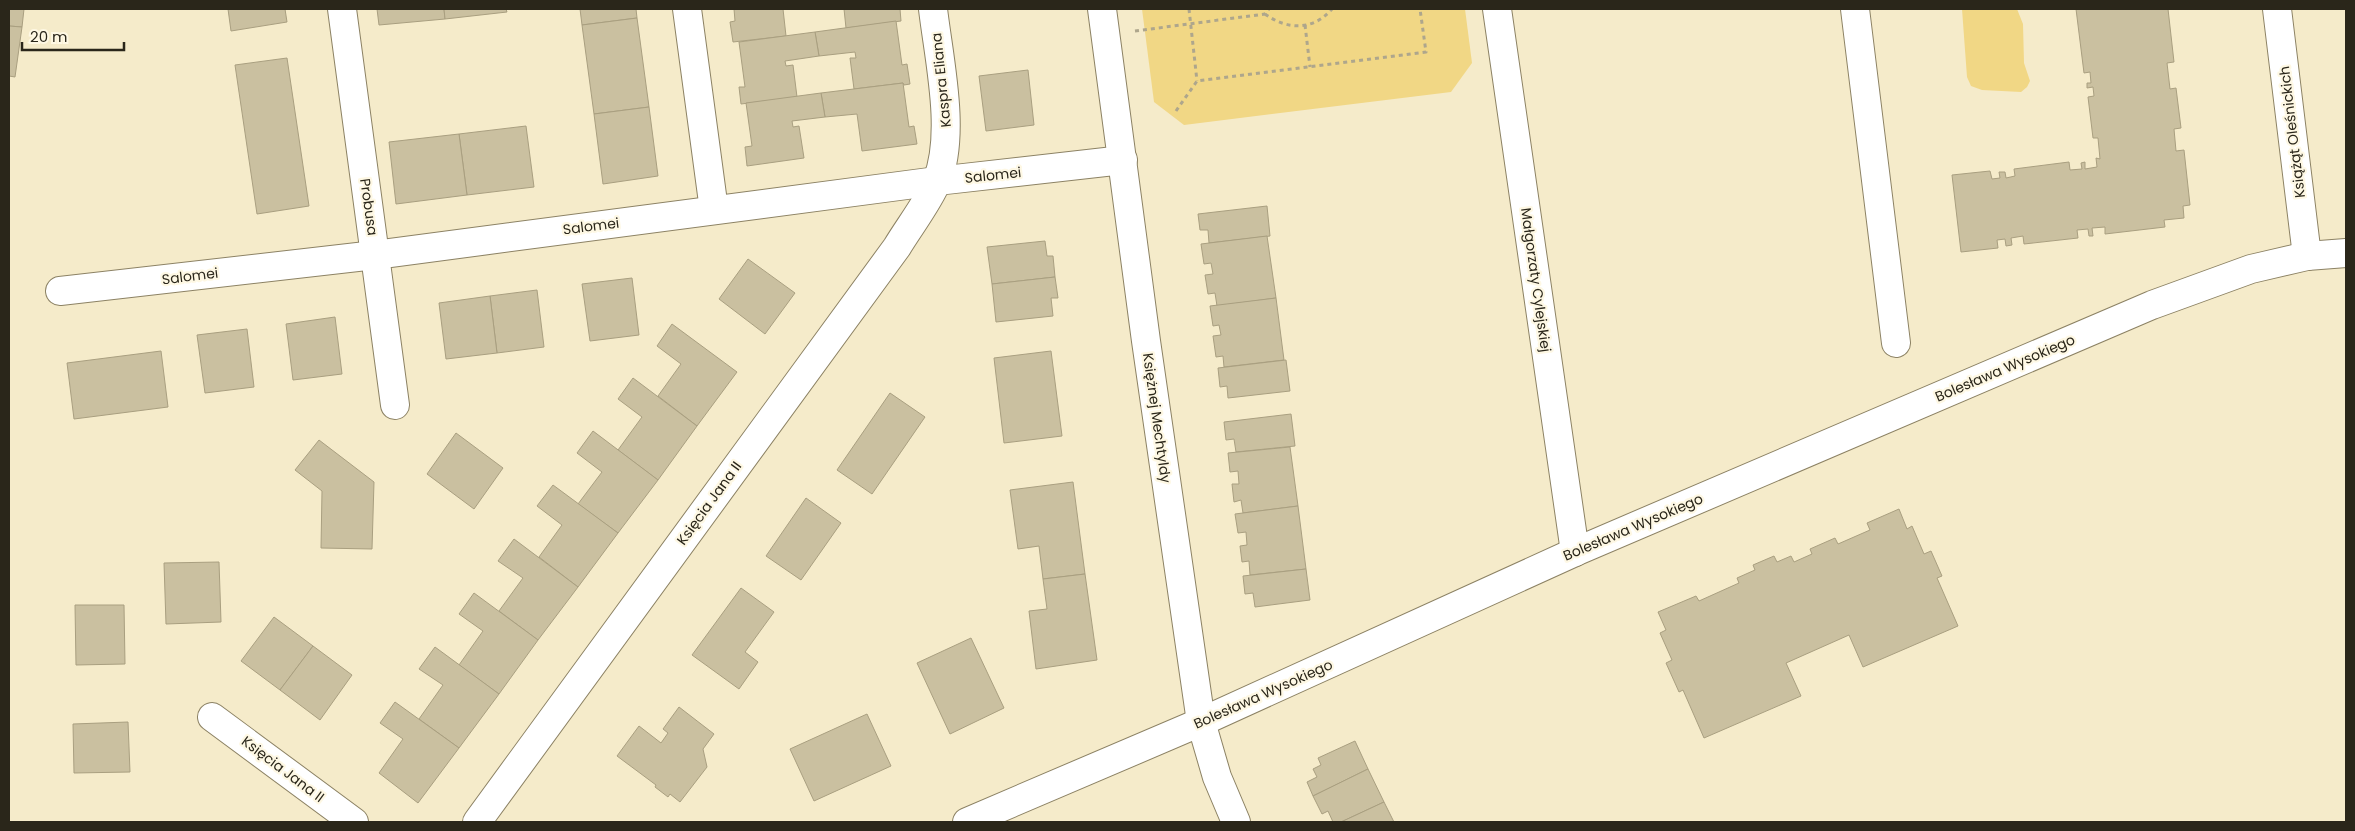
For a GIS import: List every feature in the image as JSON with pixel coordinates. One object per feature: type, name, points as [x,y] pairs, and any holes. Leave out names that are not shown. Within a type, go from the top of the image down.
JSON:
[{"type":"street","name":"Probusa","points":[[342,9],[395,405]]},
{"type":"street","points":[[687,9],[714,210]]},
{"type":"street","name":"Kaspra Eliana","points":[[933,9],[946,117],[946,145],[937,181]]},
{"type":"street","name":"Księżnej Mechtyldy","points":[[1102,9],[1146,341],[1201,722],[1217,777],[1236,822]]},
{"type":"street","name":"Małgorzaty Cylejskiej","points":[[1497,9],[1575,552]]},
{"type":"street","points":[[1855,9],[1896,343]]},
{"type":"street","name":"Książąt Oleśnickich","points":[[2277,9],[2307,256]]},
{"type":"street","name":"Salomei","points":[[60,291],[375,255],[937,181],[1123,160]]},
{"type":"street","name":"Księcia Jana II","points":[[477,822],[897,247],[937,181]]},
{"type":"street","name":"Bolesława Wysokiego","points":[[967,822],[1201,722],[1575,552],[2152,305],[2251,269],[2307,256],[2346,253]]},
{"type":"street","name":"Księcia Jana II","points":[[212,717],[354,822]]},
{"type":"path","points":[[1176,110],[1197,81],[1189,9]]},
{"type":"path","points":[[1265,14],[1269,9]]},
{"type":"path","points":[[1130,31],[1265,14],[1279,23],[1305,25],[1325,16],[1332,9]]},
{"type":"path","points":[[1197,81],[1426,52],[1420,9]]},
{"type":"path","points":[[1305,25],[1310,67]]},
{"type":"shaded area","points":[[1142,9],[1465,9],[1472,63],[1451,92],[1184,125],[1154,102]]},
{"type":"shaded area","points":[[1962,9],[2017,9],[2023,24],[2024,63],[2030,81],[2021,92],[1982,90],[1971,86],[1967,77]]},
{"type":"building","points":[[9,9],[24,9],[22,27],[9,26]]},
{"type":"building","points":[[228,9],[285,9],[287,22],[231,31]]},
{"type":"building","points":[[377,9],[444,9],[445,19],[379,25]]},
{"type":"building","points":[[444,9],[506,9],[507,12],[445,19]]},
{"type":"building","points":[[580,9],[636,9],[637,18],[582,25]]},
{"type":"building","points":[[734,9],[783,9],[786,36],[733,42],[730,22],[735,21]]},
{"type":"building","points":[[844,9],[900,9],[901,21],[846,28]]},
{"type":"building","points":[[2076,9],[2168,9],[2174,62],[2167,63],[2170,89],[2176,88],[2181,128],[2174,129],[2176,151],[2184,150],[2190,205],[2183,206],[2184,218],[2164,220],[2165,227],[2105,234],[2105,227],[2092,228],[2093,236],[2089,236],[2088,229],[2077,230],[2078,238],[2024,244],[2023,236],[2011,238],[2012,245],[2006,246],[2005,239],[1997,240],[1998,248],[1961,252],[1952,175],[1990,171],[1992,179],[2000,178],[1999,172],[2005,172],[2006,178],[2015,176],[2014,169],[2069,162],[2070,170],[2082,169],[2081,163],[2085,162],[2085,169],[2097,167],[2096,158],[2100,159],[2098,138],[2093,138],[2088,97],[2094,96],[2093,87],[2087,88],[2087,83],[2091,83],[2090,72],[2084,73]]},
{"type":"building","points":[[637,18],[649,107],[594,114],[582,25]]},
{"type":"building","points":[[896,21],[902,65],[907,64],[910,84],[904,85],[903,83],[854,89],[850,58],[856,58],[855,52],[819,56],[815,32]]},
{"type":"building","points":[[9,26],[22,27],[15,77],[9,76]]},
{"type":"building","points":[[815,32],[819,56],[785,61],[786,66],[793,65],[797,97],[741,104],[739,87],[745,87],[739,42]]},
{"type":"building","points":[[287,58],[309,206],[257,214],[235,65]]},
{"type":"building","points":[[1028,70],[1034,125],[986,131],[979,76]]},
{"type":"building","points":[[903,83],[909,127],[914,126],[917,144],[862,151],[857,114],[825,117],[821,93]]},
{"type":"building","points":[[821,93],[825,117],[792,121],[793,127],[799,126],[804,158],[747,166],[745,147],[752,146],[746,103]]},
{"type":"building","points":[[649,107],[658,176],[603,184],[594,114]]},
{"type":"building","points":[[526,126],[534,187],[467,195],[459,134]]},
{"type":"building","points":[[459,134],[467,195],[396,204],[389,142]]},
{"type":"building","points":[[1267,206],[1270,236],[1209,243],[1208,230],[1200,230],[1198,214]]},
{"type":"building","points":[[1267,236],[1276,298],[1217,306],[1215,293],[1208,294],[1205,275],[1213,274],[1211,263],[1204,264],[1201,244]]},
{"type":"building","points":[[1045,241],[1047,256],[1053,256],[1055,277],[992,284],[987,247]]},
{"type":"building","points":[[748,259],[795,293],[765,334],[719,299]]},
{"type":"building","points":[[1055,277],[1058,298],[1051,298],[1053,316],[996,322],[992,284]]},
{"type":"building","points":[[632,278],[639,335],[590,341],[582,284]]},
{"type":"building","points":[[537,290],[544,347],[497,353],[490,296]]},
{"type":"building","points":[[490,296],[497,353],[446,359],[439,303]]},
{"type":"building","points":[[1276,298],[1284,360],[1224,367],[1223,356],[1216,357],[1213,336],[1221,335],[1219,325],[1213,326],[1210,306]]},
{"type":"building","points":[[335,317],[342,374],[293,380],[286,324]]},
{"type":"building","points":[[672,324],[737,372],[697,426],[658,396],[681,364],[657,346]]},
{"type":"building","points":[[247,329],[254,387],[205,393],[197,335]]},
{"type":"building","points":[[161,351],[168,407],[74,419],[67,363]]},
{"type":"building","points":[[1051,351],[1062,436],[1004,443],[994,358]]},
{"type":"building","points":[[1286,360],[1290,391],[1228,398],[1227,386],[1220,387],[1218,368]]},
{"type":"building","points":[[633,378],[697,426],[658,480],[618,450],[642,417],[618,399]]},
{"type":"building","points":[[890,393],[925,417],[872,494],[837,470]]},
{"type":"building","points":[[1291,414],[1295,446],[1236,452],[1234,439],[1226,440],[1224,422]]},
{"type":"building","points":[[593,431],[658,480],[618,533],[578,504],[602,472],[577,453]]},
{"type":"building","points":[[456,433],[503,468],[474,509],[427,474]]},
{"type":"building","points":[[319,440],[374,482],[372,549],[321,548],[322,491],[295,470]]},
{"type":"building","points":[[1290,447],[1298,506],[1243,513],[1241,500],[1234,502],[1232,484],[1239,484],[1238,471],[1230,472],[1228,453]]},
{"type":"building","points":[[1073,482],[1085,574],[1043,579],[1039,546],[1018,549],[1010,490]]},
{"type":"building","points":[[553,485],[618,533],[578,587],[539,557],[562,525],[537,506]]},
{"type":"building","points":[[806,498],[841,523],[801,580],[766,556]]},
{"type":"building","points":[[1298,506],[1306,569],[1250,575],[1249,561],[1242,562],[1240,546],[1247,545],[1246,532],[1238,533],[1235,514]]},
{"type":"building","points":[[1899,509],[1907,529],[1912,526],[1924,554],[1931,551],[1942,576],[1937,578],[1958,626],[1863,667],[1849,635],[1786,663],[1801,696],[1704,738],[1683,690],[1679,692],[1666,663],[1672,660],[1660,633],[1666,630],[1658,612],[1696,596],[1699,601],[1739,583],[1737,578],[1755,570],[1753,565],[1774,556],[1777,562],[1791,556],[1794,562],[1812,554],[1810,549],[1835,538],[1838,544],[1870,530],[1867,523]]},
{"type":"building","points":[[514,539],[578,587],[538,640],[499,611],[523,578],[498,561]]},
{"type":"building","points":[[219,562],[221,622],[166,624],[164,563]]},
{"type":"building","points":[[1306,569],[1310,600],[1255,607],[1253,593],[1245,594],[1243,576]]},
{"type":"building","points":[[1085,574],[1097,660],[1036,669],[1029,611],[1047,609],[1043,579]]},
{"type":"building","points":[[741,588],[774,612],[745,652],[758,662],[739,689],[692,655]]},
{"type":"building","points":[[474,593],[538,640],[499,694],[459,665],[483,631],[459,614]]},
{"type":"building","points":[[75,605],[124,605],[125,664],[76,665]]},
{"type":"building","points":[[274,617],[313,646],[280,690],[241,661]]},
{"type":"building","points":[[971,638],[1004,708],[950,734],[917,663]]},
{"type":"building","points":[[313,646],[352,675],[320,720],[280,690]]},
{"type":"building","points":[[435,647],[499,694],[459,748],[419,719],[443,685],[419,669]]},
{"type":"building","points":[[395,702],[459,748],[418,803],[379,773],[403,739],[380,723]]},
{"type":"building","points":[[679,707],[714,734],[703,749],[707,767],[680,802],[670,794],[668,797],[655,787],[656,785],[617,756],[639,726],[661,743],[668,733],[663,729]]},
{"type":"building","points":[[867,714],[891,766],[814,801],[790,749]]},
{"type":"building","points":[[128,722],[130,772],[74,773],[73,724]]},
{"type":"building","points":[[1355,741],[1368,769],[1313,796],[1307,782],[1317,777],[1313,769],[1321,765],[1318,758]]},
{"type":"building","points":[[1368,769],[1384,802],[1341,822],[1333,822],[1328,811],[1322,814],[1313,796]]},
{"type":"building","points":[[1384,802],[1394,822],[1341,822]]}]
